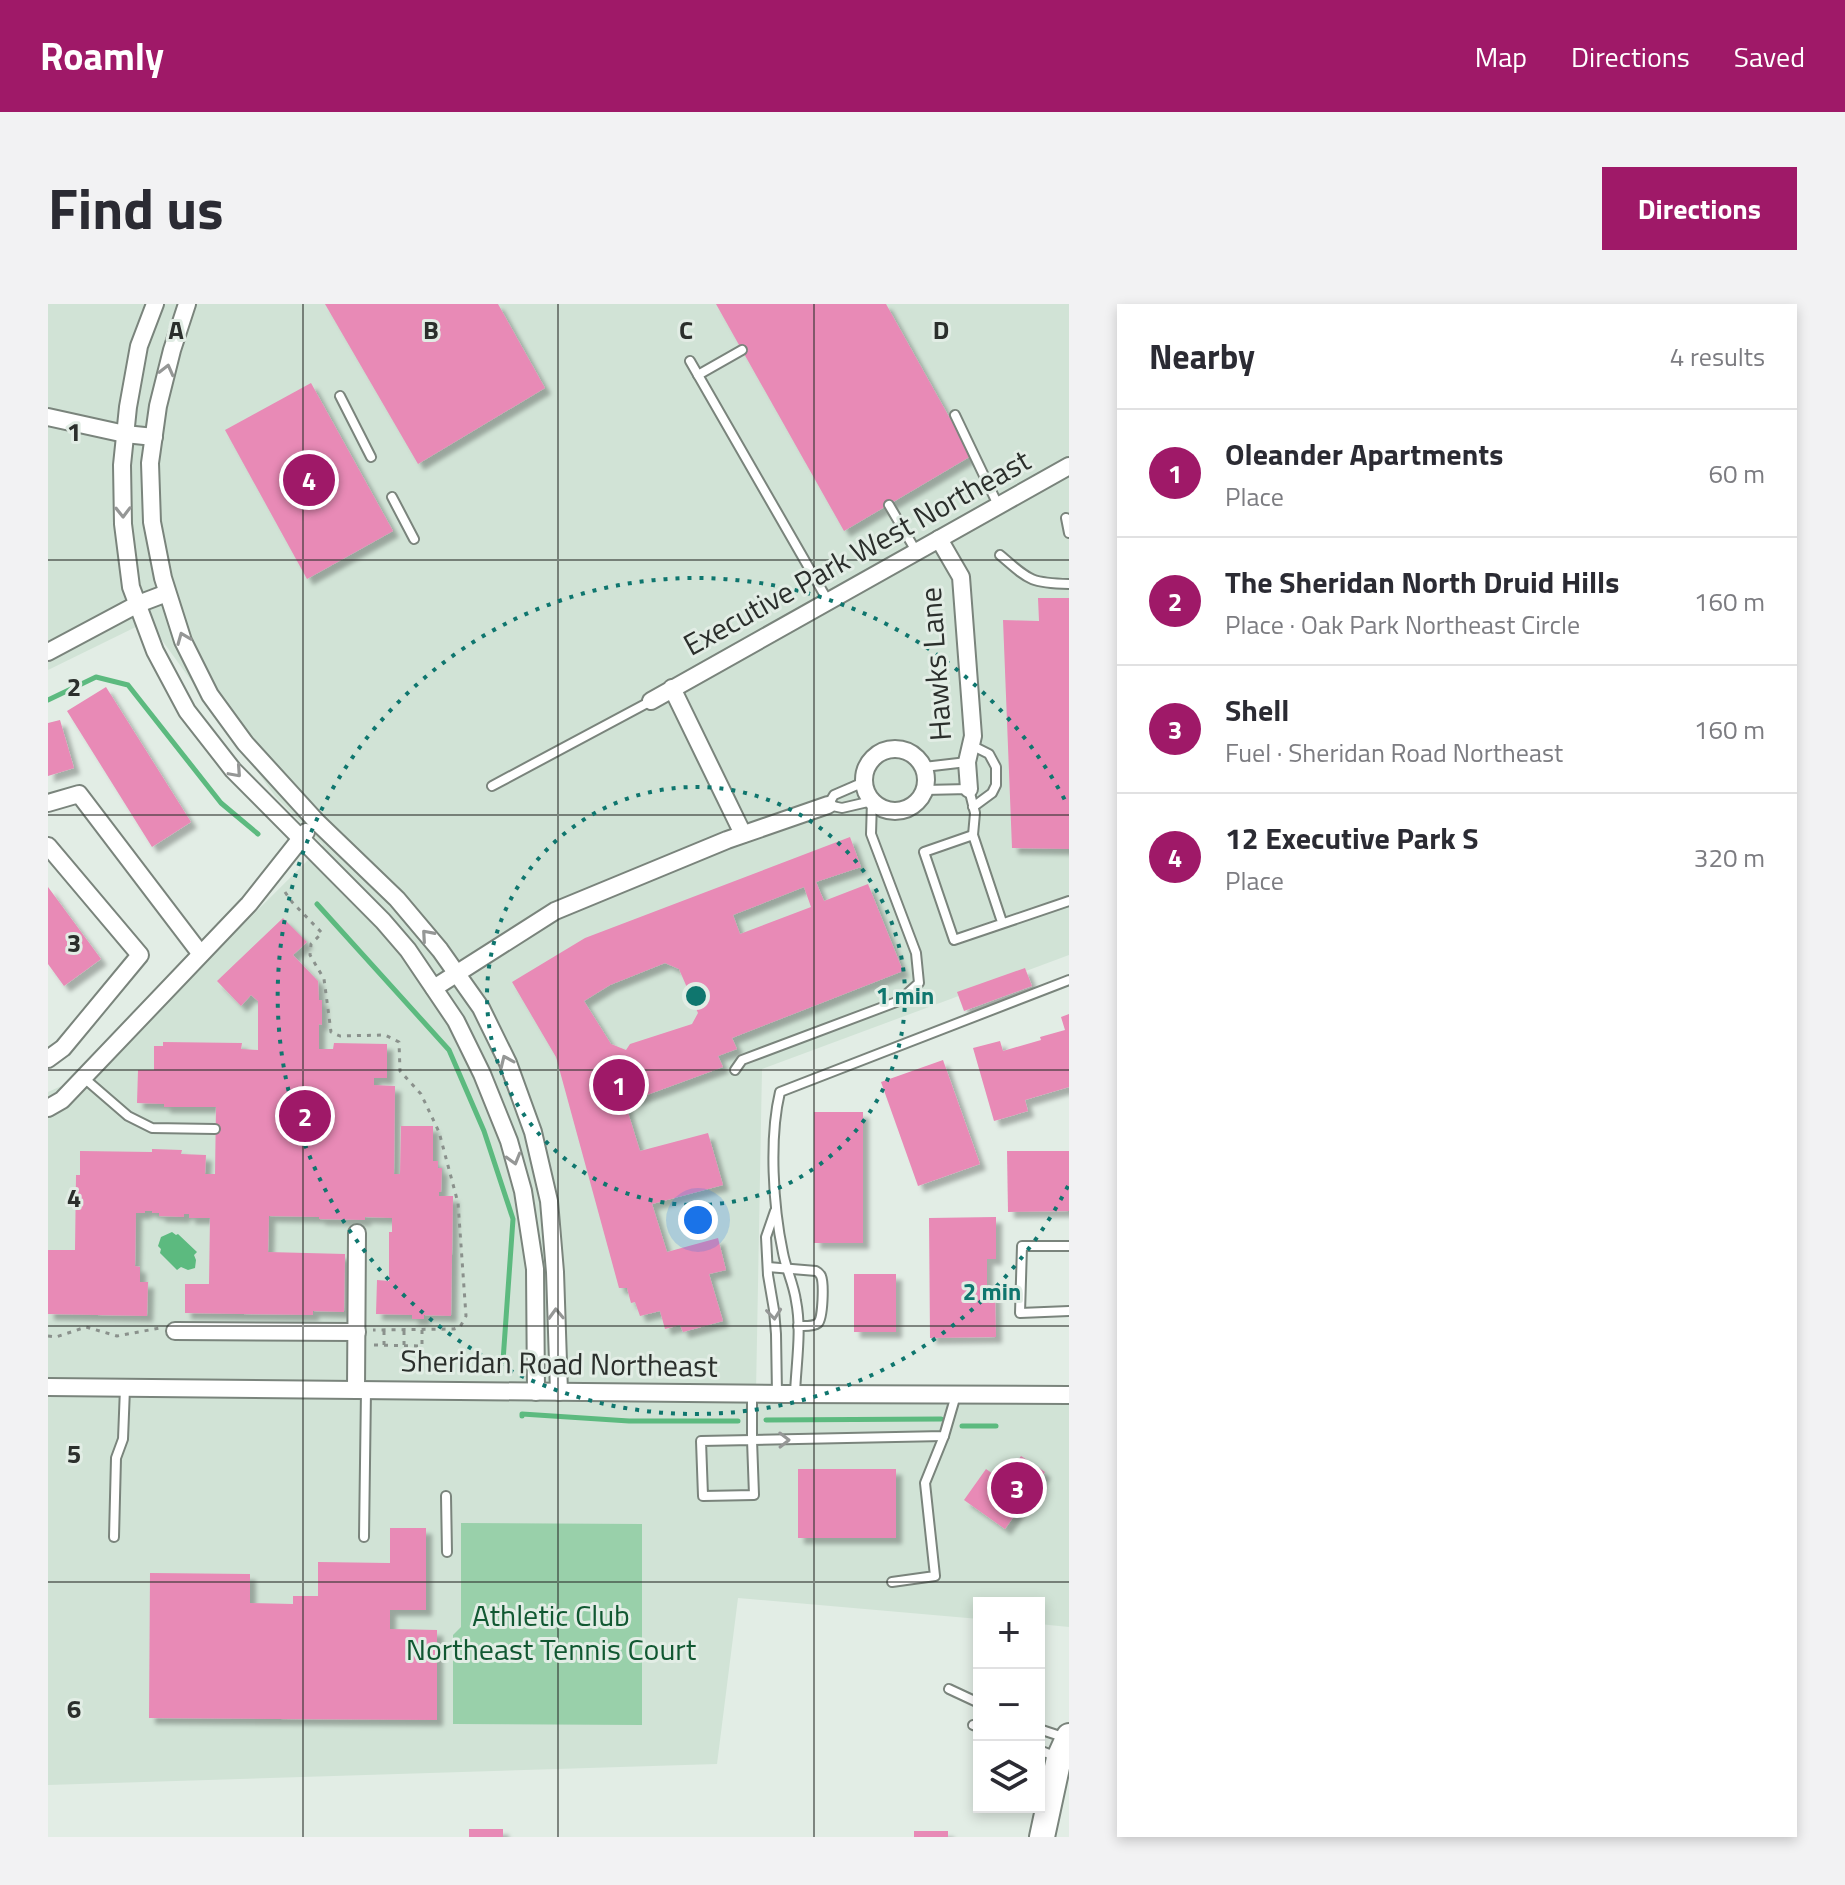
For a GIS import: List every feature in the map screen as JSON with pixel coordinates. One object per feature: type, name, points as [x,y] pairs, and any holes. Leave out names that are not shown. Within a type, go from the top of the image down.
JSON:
[{"type":"main road","points":[[1042,1837],[1059,1746]]},
{"type":"street","points":[[155,304],[139,346],[122,465],[123,524],[131,587],[155,651],[187,711],[233,770],[383,921],[408,950],[456,1021],[509,1141],[523,1191],[535,1269],[536,1392]]},
{"type":"street","points":[[187,304],[161,392],[150,463],[152,522],[167,593],[183,641],[210,695],[245,743],[316,821],[397,899],[440,950],[481,1008],[508,1063],[533,1132],[549,1201],[559,1392]]},
{"type":"street","points":[[48,417],[125,434],[154,437]]},
{"type":"street","name":"Executive Park West Northeast","points":[[651,701],[1069,466]]},
{"type":"street","name":"Hawks Lane","points":[[939,539],[961,577],[973,736],[969,754],[969,789]]},
{"type":"street","points":[[48,652],[138,604],[167,593]]},
{"type":"street","points":[[672,688],[743,834]]},
{"type":"street","points":[[903,750],[912,754],[924,767],[924,790],[911,807],[890,811],[880,808],[866,792],[865,772],[869,763],[884,751],[903,750]]},
{"type":"street","points":[[48,803],[79,794],[200,953]]},
{"type":"street","points":[[434,988],[555,911],[743,834],[828,805]]},
{"type":"street","points":[[48,1108],[62,1100],[249,904],[316,821]]},
{"type":"street","points":[[48,846],[140,955],[63,1048],[48,1059]]},
{"type":"street","points":[[357,1233],[363,1331],[361,1389]]},
{"type":"street","points":[[175,1331],[363,1331]]},
{"type":"street","name":"Sheridan Road Northeast","points":[[48,1387],[1069,1395]]},
{"type":"lane","points":[[698,375],[742,350]]},
{"type":"lane","points":[[690,361],[828,601]]},
{"type":"lane","points":[[340,396],[371,457]]},
{"type":"lane","points":[[955,415],[999,506]]},
{"type":"lane","points":[[392,497],[414,539]]},
{"type":"lane","points":[[889,505],[917,552]]},
{"type":"lane","points":[[1066,518],[1069,533]]},
{"type":"lane","points":[[1000,555],[1024,576],[1036,582],[1069,584]]},
{"type":"lane","points":[[492,786],[651,701]]},
{"type":"lane","points":[[924,767],[969,754],[989,754],[996,767],[996,785],[992,793],[973,807]]},
{"type":"lane","points":[[735,1070],[742,1060],[899,1001],[919,983],[916,953],[871,834],[872,801],[842,808],[828,805],[834,795],[864,782]]},
{"type":"lane","points":[[924,790],[969,789],[975,813],[973,835],[1002,922]]},
{"type":"lane","points":[[973,835],[924,852],[954,940],[1069,901]]},
{"type":"lane","points":[[795,1394],[796,1300],[776,1210],[775,1115],[780,1092],[1069,980]]},
{"type":"lane","points":[[83,1077],[128,1116],[152,1128],[215,1129]]},
{"type":"lane","points":[[776,1210],[766,1237],[774,1310],[777,1394]]},
{"type":"lane","points":[[1069,1246],[1022,1246],[1020,1313],[1069,1311]]},
{"type":"lane","points":[[768,1267],[816,1271],[820,1275],[823,1284],[819,1322],[798,1326]]},
{"type":"lane","points":[[114,1537],[116,1458],[123,1439],[125,1387]]},
{"type":"lane","points":[[361,1389],[364,1537]]},
{"type":"lane","points":[[752,1394],[752,1440],[754,1495],[703,1496],[701,1441],[752,1440],[944,1436]]},
{"type":"lane","points":[[892,1582],[935,1576],[925,1483],[956,1395]]},
{"type":"lane","points":[[446,1496],[447,1552]]},
{"type":"lane","points":[[949,1689],[973,1700]]},
{"type":"path","points":[[285,892],[322,933],[311,944],[310,955],[324,979],[331,1032],[340,1036],[385,1035],[399,1042],[400,1071],[421,1094],[439,1132],[458,1203],[466,1316],[460,1327],[363,1331]]},
{"type":"path","points":[[48,1336],[56,1337],[86,1327],[117,1336],[165,1327],[175,1331]]},
{"type":"path","points":[[384,1329],[384,1345]]},
{"type":"path","points":[[404,1329],[404,1345]]},
{"type":"path","points":[[369,1345],[422,1346],[422,1329]]},
{"type":"shaded area","points":[[48,304],[1069,304],[1069,955],[762,1069],[756,1392],[1069,1391],[1069,1627],[1045,1625],[1045,1597],[973,1597],[973,1618],[738,1598],[717,1764],[48,1785],[48,1092],[97,1070],[323,845],[275,796],[148,621],[48,670]]},
{"type":"shaded area","points":[[172,1232],[197,1252],[194,1255],[195,1268],[188,1270],[181,1267],[177,1270],[160,1253],[158,1246],[161,1237]]},
{"type":"green space","name":"Athletic Club Northeast Tennis Court","points":[[461,1523],[642,1524],[642,1725],[453,1724],[453,1635],[461,1627]]},
{"type":"building","points":[[325,304],[498,304],[545,388],[418,464]]},
{"type":"building","points":[[716,304],[886,304],[971,456],[844,531]]},
{"type":"building","points":[[311,383],[393,531],[307,579],[225,430]]},
{"type":"building","points":[[1038,598],[1069,598],[1069,849],[1012,848],[1003,620],[1039,621]]},
{"type":"building","points":[[106,687],[191,822],[152,847],[67,711]]},
{"type":"building","points":[[60,720],[74,768],[48,776],[48,723]]},
{"type":"building","points":[[850,837],[861,867],[816,882],[824,901],[868,884],[903,971],[732,1038],[737,1049],[718,1056],[723,1067],[625,1103],[640,1151],[708,1133],[723,1185],[652,1204],[667,1252],[718,1238],[726,1270],[709,1274],[723,1321],[683,1332],[680,1325],[665,1329],[660,1311],[640,1316],[635,1302],[631,1303],[627,1288],[619,1288],[556,1057],[512,982],[585,938]],"holes":[[[804,887],[811,907],[740,934],[733,915]],[[665,963],[679,969],[698,1013],[692,1024],[630,1044],[626,1050],[611,1044],[584,1001],[610,985]]]},
{"type":"building","points":[[48,887],[101,959],[64,986],[48,964]]},
{"type":"building","points":[[283,918],[307,942],[293,955],[318,981],[319,1000],[322,1000],[319,1049],[333,1049],[334,1043],[387,1044],[387,1078],[374,1078],[374,1085],[395,1086],[394,1174],[400,1174],[401,1126],[433,1126],[433,1161],[438,1161],[438,1168],[442,1168],[439,1196],[453,1196],[451,1316],[424,1315],[424,1319],[412,1319],[412,1315],[376,1314],[377,1280],[389,1281],[392,1218],[365,1217],[365,1220],[269,1216],[268,1252],[345,1254],[344,1312],[313,1311],[313,1315],[185,1313],[185,1284],[209,1284],[210,1218],[189,1218],[189,1214],[184,1214],[184,1217],[159,1216],[159,1213],[152,1211],[136,1213],[135,1266],[140,1267],[140,1282],[148,1282],[147,1316],[48,1314],[48,1250],[75,1250],[76,1175],[80,1175],[80,1151],[182,1150],[181,1154],[206,1155],[205,1174],[215,1174],[216,1107],[164,1107],[164,1104],[137,1103],[138,1070],[154,1070],[154,1046],[163,1046],[163,1042],[242,1043],[241,1049],[258,1050],[258,1001],[251,995],[241,1006],[217,981]]},
{"type":"building","points":[[1025,968],[1032,986],[964,1011],[957,992]]},
{"type":"building","points":[[1069,1014],[1069,1087],[1025,1100],[1028,1111],[994,1121],[973,1048],[1000,1041],[1003,1051],[1041,1040],[1040,1037],[1065,1030],[1061,1017]]},
{"type":"building","points":[[943,1060],[980,1164],[918,1186],[881,1082]]},
{"type":"building","points":[[814,1112],[863,1112],[863,1243],[814,1243]]},
{"type":"building","points":[[1007,1151],[1069,1151],[1069,1211],[1008,1212]]},
{"type":"building","points":[[996,1217],[996,1259],[987,1259],[987,1294],[995,1294],[996,1337],[930,1338],[929,1218]]},
{"type":"building","points":[[854,1274],[896,1274],[896,1332],[854,1332]]},
{"type":"building","points":[[1021,1456],[1045,1472],[1005,1529],[964,1500],[986,1469],[1003,1481]]},
{"type":"building","points":[[798,1469],[896,1469],[896,1538],[798,1538]]},
{"type":"building","points":[[390,1528],[426,1528],[426,1610],[390,1610],[390,1629],[437,1630],[437,1720],[149,1718],[150,1573],[250,1574],[250,1603],[293,1604],[293,1596],[318,1596],[318,1562],[390,1563]]},
{"type":"building","points":[[469,1829],[503,1829],[503,1837],[469,1837]]},
{"type":"building","points":[[914,1831],[948,1831],[948,1837],[914,1837]]},
{"type":"waterway","points":[[48,700],[96,677],[128,685],[221,803],[258,834]]},
{"type":"waterway","points":[[317,904],[449,1050],[484,1131],[513,1219],[503,1361]]},
{"type":"waterway","points":[[522,1416],[629,1421],[738,1421]]},
{"type":"waterway","points":[[766,1420],[941,1419]]},
{"type":"waterway","points":[[962,1426],[996,1426]]},
{"type":"place","name":"12 Executive Park S","points":[[309,480]]},
{"type":"place","name":"Oleander Apartments","points":[[619,1085]]},
{"type":"place","name":"The Sheridan North Druid Hills","points":[[305,1116]]},
{"type":"place","name":"Shell","points":[[1017,1488]]}]
